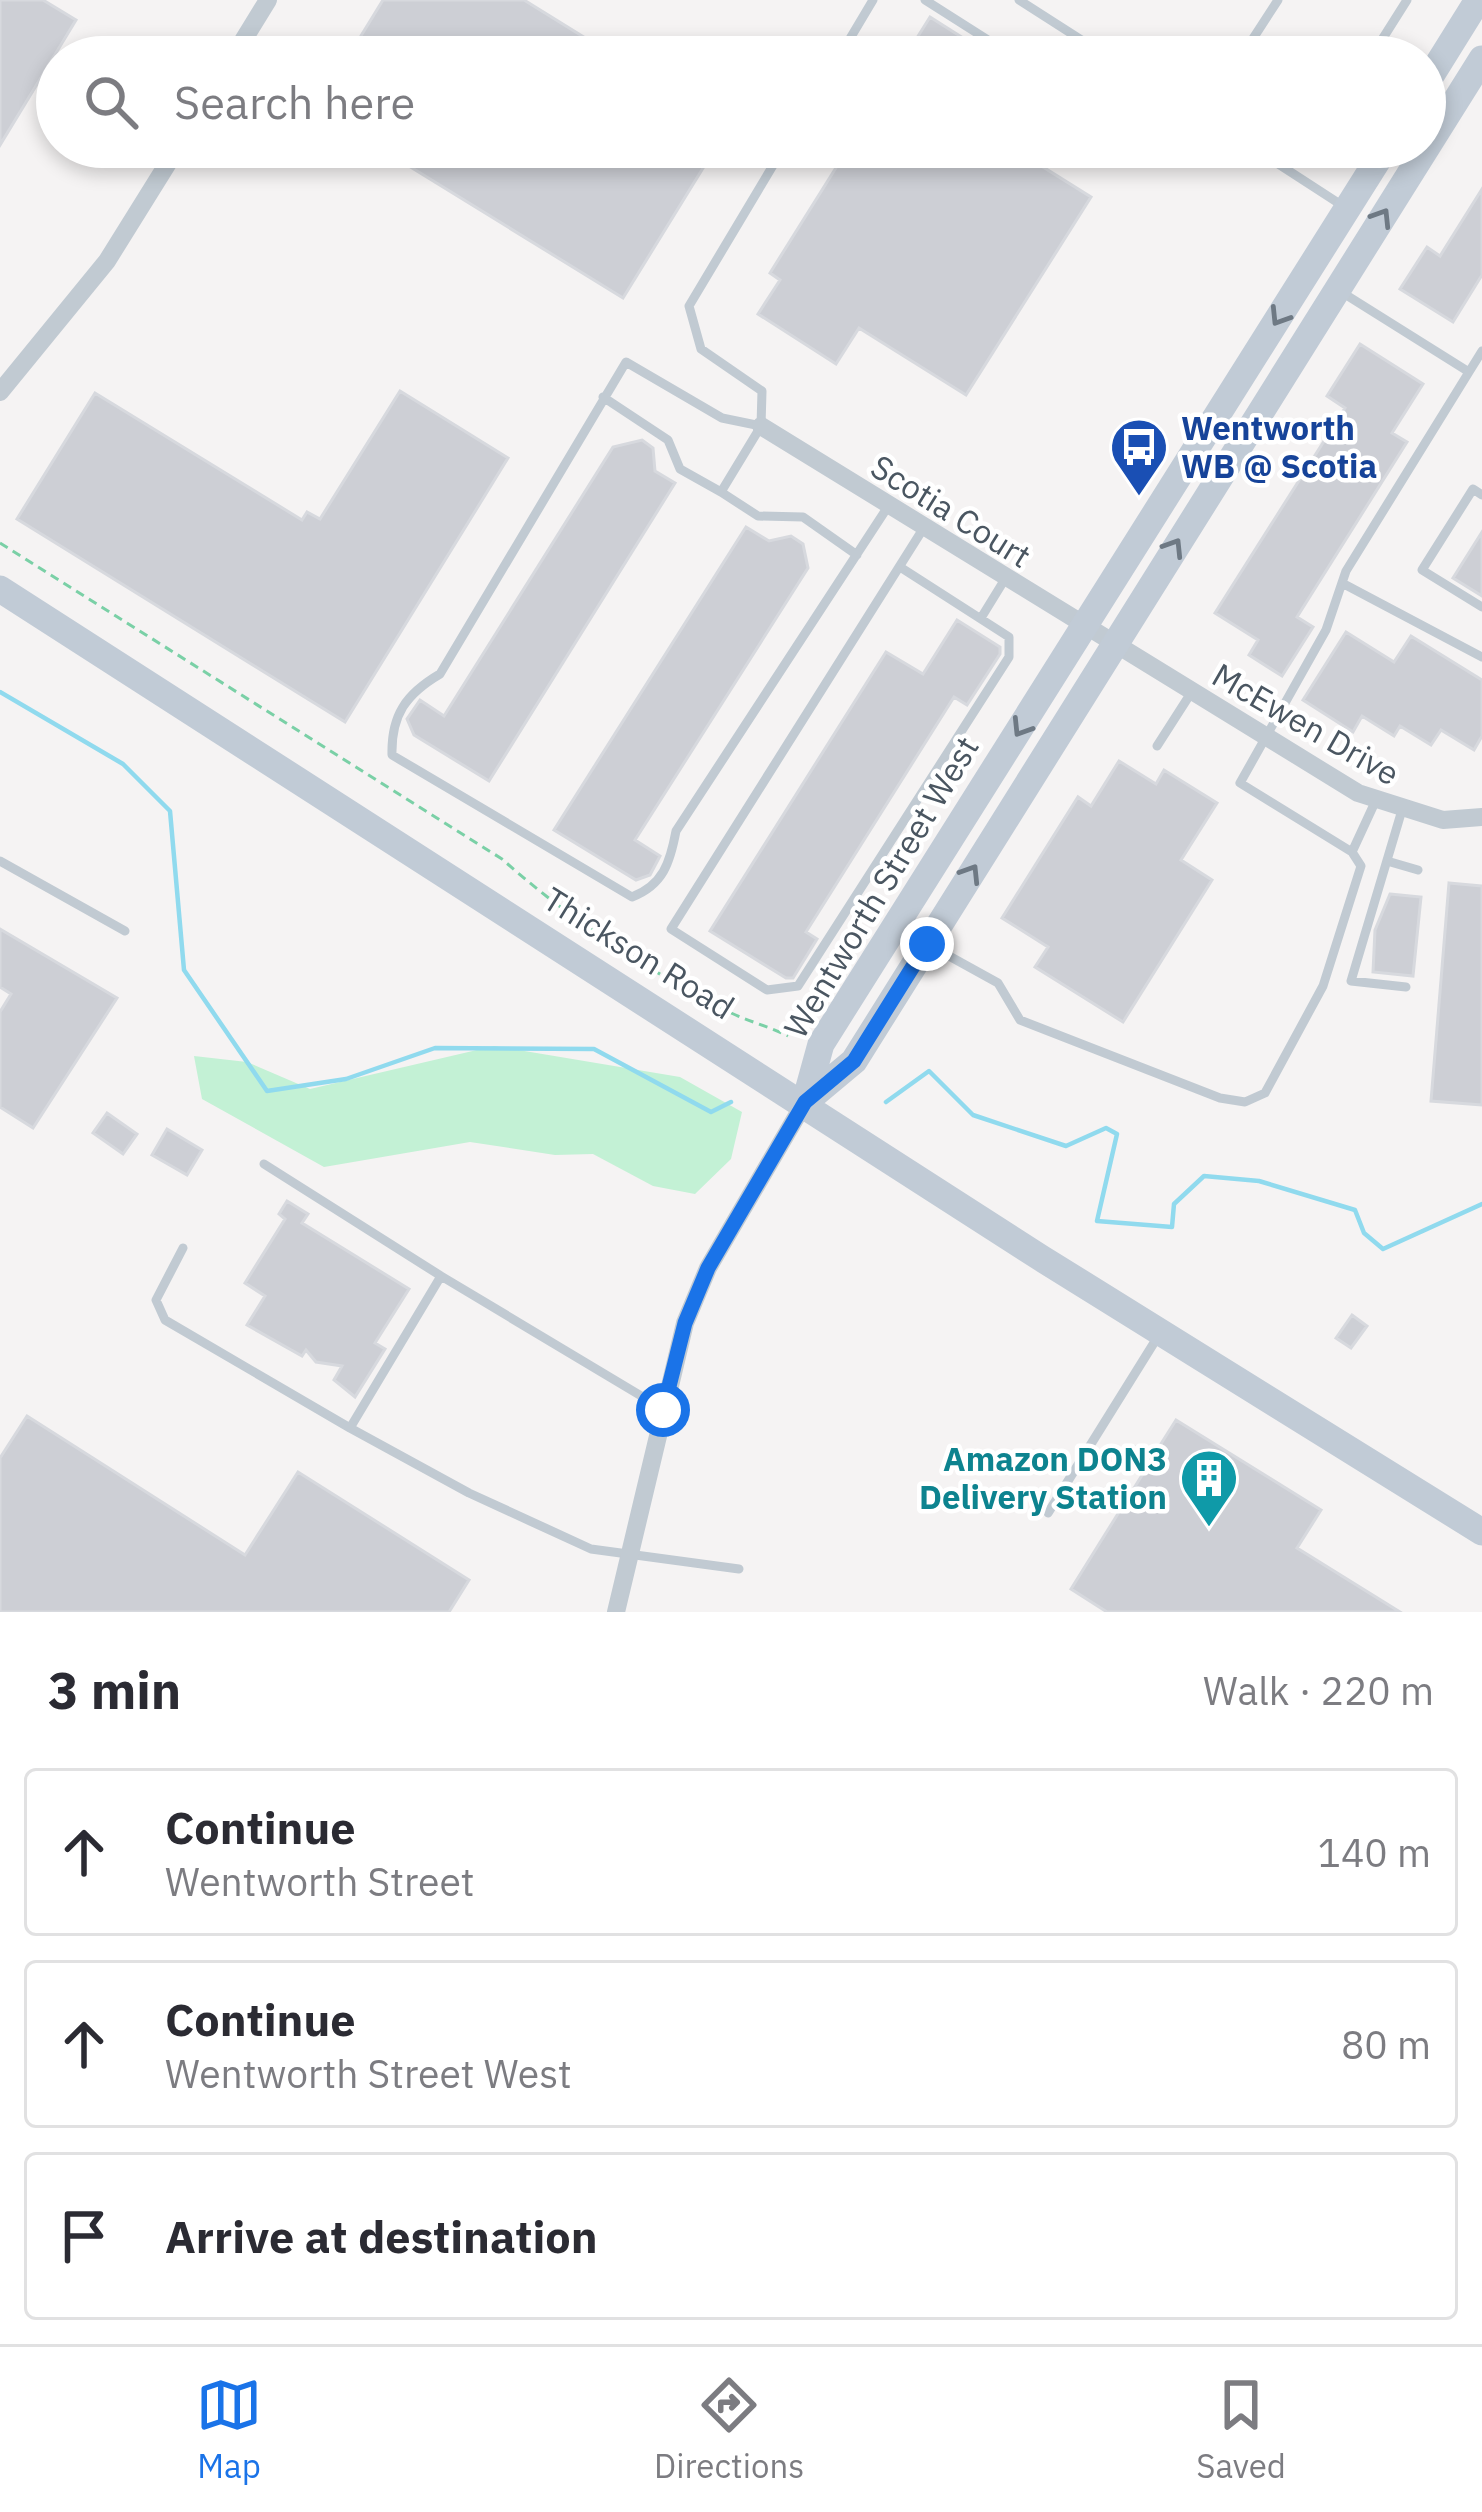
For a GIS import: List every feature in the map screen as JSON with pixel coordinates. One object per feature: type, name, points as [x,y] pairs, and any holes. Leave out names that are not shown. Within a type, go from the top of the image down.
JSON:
[{"type":"main road","points":[[1446,51],[1478,0]]},
{"type":"main road","name":"Wentworth Street West","points":[[1446,115],[1482,58]]},
{"type":"main road","name":"Wentworth Street West","points":[[805,1102],[821,1044],[1373,168]]},
{"type":"main road","name":"Wentworth Street West","points":[[805,1102],[854,1061],[1413,168]]},
{"type":"main road","name":"Thickson Road","points":[[0,589],[1160,1333],[1482,1532]]},
{"type":"street","points":[[245,36],[268,0]]},
{"type":"street","points":[[0,392],[107,261],[165,168]]},
{"type":"street","name":"Scotia Court","points":[[761,426],[1111,646]]},
{"type":"street","name":"McEwen Drive","points":[[1111,646],[1376,800],[1443,820],[1482,817]]},
{"type":"street","points":[[616,1612],[685,1323],[708,1268],[805,1102]]},
{"type":"lane","points":[[852,36],[873,0]]},
{"type":"lane","points":[[925,0],[983,36]]},
{"type":"lane","points":[[1019,0],[1075,36]]},
{"type":"lane","points":[[1255,36],[1278,0]]},
{"type":"lane","points":[[1384,36],[1407,0]]},
{"type":"lane","points":[[721,492],[761,426],[762,391],[701,349],[689,306],[771,168]]},
{"type":"lane","points":[[1284,168],[1347,209]]},
{"type":"lane","points":[[1337,289],[1469,372]]},
{"type":"lane","points":[[927,944],[998,983],[1020,1020],[1220,1098],[1245,1102],[1265,1094],[1323,986],[1361,866],[1352,852],[1240,784],[1326,630],[1342,583],[1482,351]]},
{"type":"lane","points":[[761,426],[722,418],[626,362],[440,674],[412,690],[392,727],[392,755],[632,897],[653,889],[670,860],[676,831],[887,508]]},
{"type":"lane","points":[[603,398],[668,440],[680,469],[758,516],[802,518],[857,555]]},
{"type":"lane","points":[[1482,495],[1473,489],[1422,570],[1482,607]]},
{"type":"lane","points":[[900,567],[1010,637],[1009,657],[798,986],[767,990],[671,929],[922,529]]},
{"type":"lane","points":[[981,618],[1005,579]]},
{"type":"lane","points":[[1342,583],[1482,657]]},
{"type":"lane","points":[[1157,746],[1191,693]]},
{"type":"lane","points":[[1352,852],[1376,800]]},
{"type":"lane","points":[[1402,810],[1351,981],[1406,987]]},
{"type":"lane","points":[[0,861],[125,931]]},
{"type":"lane","points":[[1387,861],[1418,870]]},
{"type":"lane","points":[[264,1164],[663,1410]]},
{"type":"lane","points":[[183,1247],[156,1300],[165,1320],[350,1428],[553,1534],[592,1549],[739,1569]]},
{"type":"lane","points":[[350,1428],[441,1276]]},
{"type":"lane","points":[[1048,1513],[1160,1333]]},
{"type":"path","points":[[0,543],[502,859],[546,897],[635,956],[726,1010],[788,1036]]},
{"type":"green space","points":[[494,1046],[680,1077],[742,1112],[731,1159],[695,1194],[653,1186],[593,1154],[555,1155],[470,1142],[324,1167],[202,1099],[194,1056],[247,1062],[310,1089]]},
{"type":"building","points":[[0,0],[43,0],[76,20],[66,36],[36,36],[36,86],[0,145]]},
{"type":"building","points":[[383,0],[524,0],[582,36],[361,36]]},
{"type":"building","points":[[930,17],[960,36],[918,36]]},
{"type":"building","points":[[412,168],[703,168],[623,298]]},
{"type":"building","points":[[836,168],[1045,168],[1091,197],[966,395],[859,328],[836,364],[758,314],[780,280],[770,273]]},
{"type":"building","points":[[1482,189],[1482,275],[1453,322],[1400,289],[1427,247],[1440,256]]},
{"type":"building","points":[[1360,344],[1423,384],[1392,433],[1407,442],[1297,617],[1313,627],[1282,676],[1249,655],[1258,640],[1215,613],[1345,408],[1327,396]]},
{"type":"building","points":[[400,391],[508,458],[345,722],[17,519],[95,393],[302,520],[307,512],[320,519]]},
{"type":"building","points":[[642,440],[653,448],[655,471],[675,483],[489,781],[414,735],[407,719],[420,700],[444,716],[613,447]]},
{"type":"building","points":[[746,527],[769,541],[791,536],[803,544],[808,568],[635,840],[660,856],[650,875],[636,880],[554,830]]},
{"type":"building","points":[[1482,532],[1482,596],[1453,578]]},
{"type":"building","points":[[957,620],[1000,647],[1000,654],[967,705],[954,697],[806,932],[817,939],[793,978],[710,931],[886,652],[923,674]]},
{"type":"building","points":[[1346,632],[1394,662],[1411,636],[1482,680],[1482,736],[1474,750],[1441,730],[1431,745],[1400,726],[1394,736],[1362,716],[1353,732],[1303,700]]},
{"type":"building","points":[[1119,761],[1156,784],[1164,770],[1217,803],[1181,860],[1212,880],[1123,1022],[1035,967],[1048,947],[1002,918],[1078,797],[1091,806]]},
{"type":"building","points":[[1449,883],[1482,886],[1482,1105],[1431,1101]]},
{"type":"building","points":[[1390,894],[1421,897],[1413,976],[1373,972],[1375,930]]},
{"type":"building","points":[[0,929],[117,998],[33,1128],[0,1107],[0,1012],[11,994],[0,987]]},
{"type":"building","points":[[107,1113],[137,1134],[123,1154],[93,1133]]},
{"type":"building","points":[[167,1129],[202,1150],[187,1175],[152,1155]]},
{"type":"building","points":[[287,1201],[308,1214],[302,1223],[409,1289],[375,1343],[385,1349],[355,1397],[334,1380],[342,1366],[316,1362],[306,1350],[302,1356],[247,1325],[265,1296],[245,1283],[285,1219],[279,1214]]},
{"type":"building","points":[[1352,1315],[1367,1326],[1351,1348],[1336,1338]]},
{"type":"building","points":[[27,1416],[245,1555],[298,1472],[469,1580],[449,1612],[0,1612],[0,1458]]},
{"type":"building","name":"Amazon DON3 Delivery Station","points":[[1176,1420],[1321,1510],[1297,1548],[1400,1612],[1107,1612],[1071,1589],[1144,1472],[1126,1462],[1135,1447],[1152,1458]]},
{"type":"waterway","points":[[0,692],[123,764],[170,811],[184,970],[267,1091],[346,1079],[435,1048],[594,1049],[711,1112],[731,1102]]},
{"type":"waterway","points":[[886,1102],[929,1071],[973,1115],[1066,1146],[1106,1128],[1117,1134],[1097,1221],[1172,1227],[1174,1204],[1204,1176],[1259,1181],[1355,1210],[1364,1233],[1383,1249],[1482,1204]]},
{"type":"place","name":"Wentworth WB @ Scotia","points":[[1139,498]]},
{"type":"place","name":"Amazon DON3 Delivery Station","points":[[1209,1529]]},
{"type":"route","points":[[663,1410],[685,1323],[708,1268],[805,1102],[854,1061],[927,944]]}]
